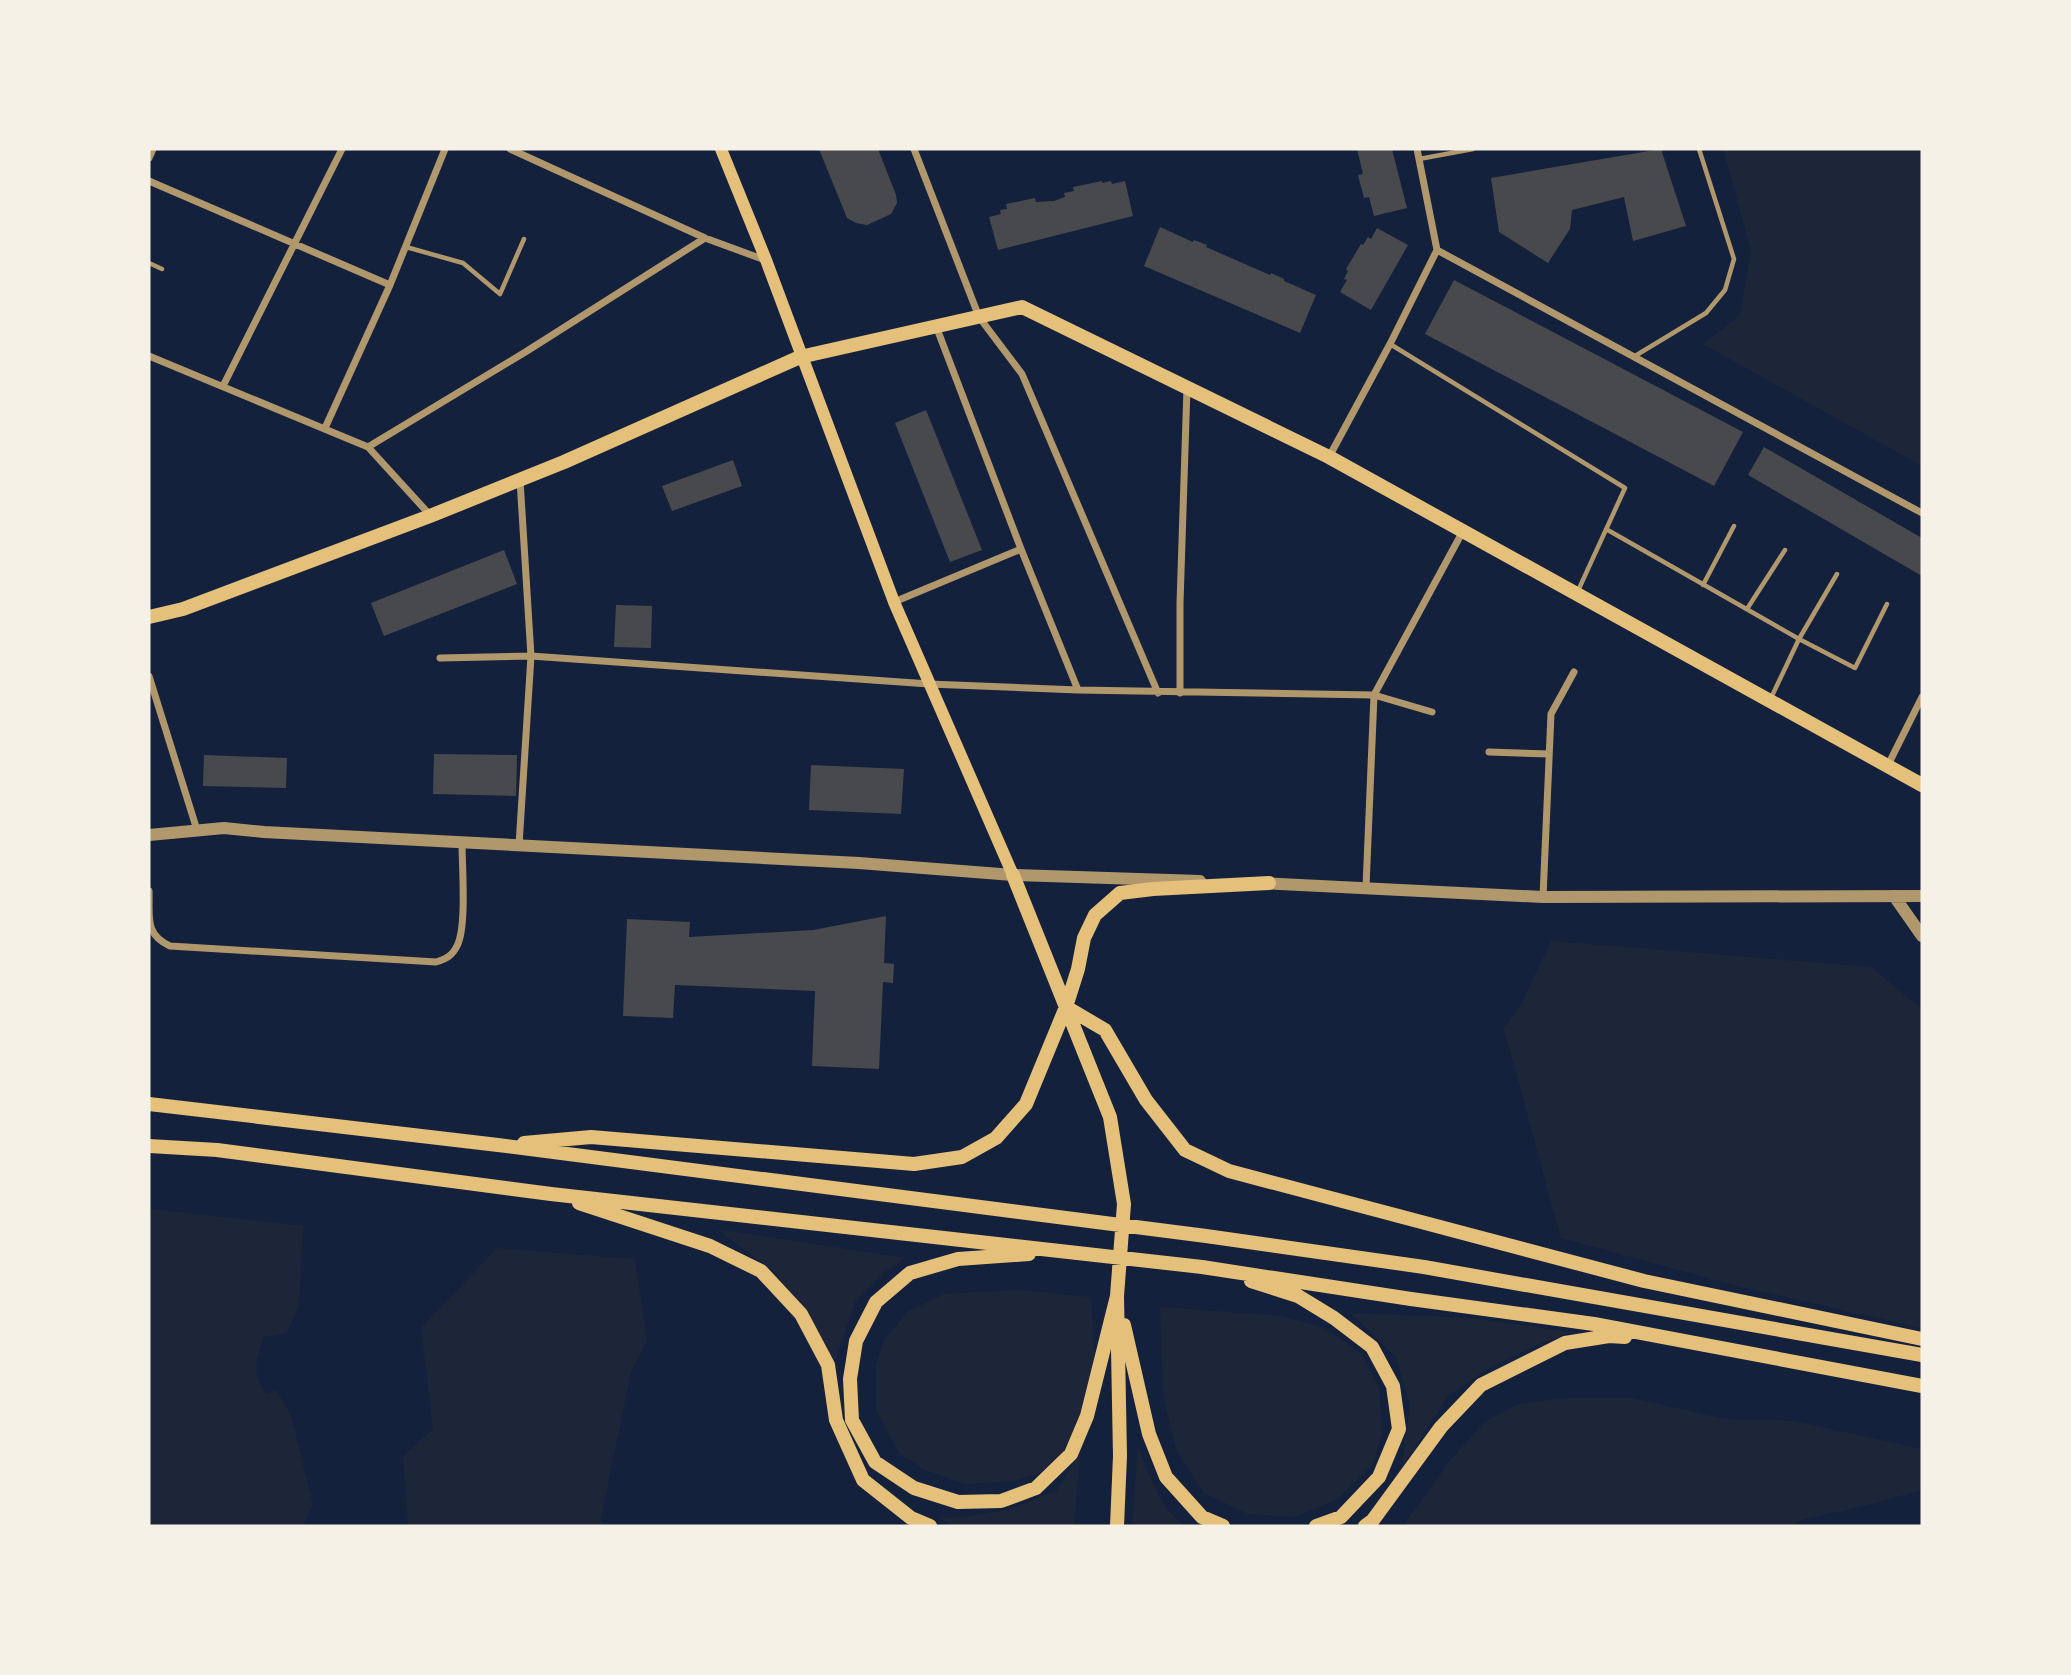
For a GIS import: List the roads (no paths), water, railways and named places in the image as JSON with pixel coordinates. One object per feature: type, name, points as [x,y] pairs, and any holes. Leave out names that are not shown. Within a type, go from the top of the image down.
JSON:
[{"type":"main road","points":[[721,149],[766,260],[800,357],[894,602],[1013,875],[1110,1117],[1124,1205],[1117,1296],[1120,1455],[1117,1526]]},
{"type":"main road","points":[[149,617],[183,610],[430,516],[564,462],[800,357],[1021,307],[1329,457],[1922,785]]},
{"type":"main road","points":[[498,1145],[592,1136],[914,1164],[962,1157],[996,1138],[1026,1104],[1066,1007],[1079,969],[1084,938],[1095,915],[1120,893],[1153,888],[1269,883]]},
{"type":"main road","points":[[1066,1007],[1105,1030],[1146,1100],[1185,1150],[1228,1171],[1644,1281],[1922,1339]]},
{"type":"main road","points":[[149,1104],[498,1145],[1071,1221],[1206,1236],[1424,1267],[1922,1355]]},
{"type":"main road","points":[[149,1146],[217,1150],[551,1194],[1202,1267],[1594,1324],[1922,1386]]},
{"type":"main road","points":[[551,1194],[710,1246],[761,1271],[801,1314],[828,1365],[836,1420],[863,1480],[911,1518],[930,1526]]},
{"type":"main road","points":[[1065,1251],[958,1259],[910,1273],[876,1302],[856,1341],[850,1379],[852,1420],[875,1462],[914,1488],[958,1502],[1001,1501],[1036,1488],[1071,1454],[1087,1416],[1117,1296]]},
{"type":"main road","points":[[1202,1267],[1298,1296],[1334,1318],[1372,1347],[1393,1386],[1399,1429],[1380,1477],[1341,1517],[1316,1526]]},
{"type":"main road","points":[[1117,1296],[1149,1434],[1166,1477],[1202,1517],[1223,1526]]},
{"type":"main road","points":[[1365,1526],[1380,1511],[1441,1427],[1481,1385],[1565,1343],[1609,1336],[1680,1340]]},
{"type":"street","points":[[149,158],[153,149]]},
{"type":"street","points":[[223,386],[342,149]]},
{"type":"street","points":[[325,428],[390,285],[444,149]]},
{"type":"street","points":[[510,149],[705,238],[766,260]]},
{"type":"street","points":[[914,149],[979,317],[1021,374],[1158,693]]},
{"type":"street","points":[[1329,457],[1437,250],[1417,149]]},
{"type":"street","points":[[149,181],[390,285]]},
{"type":"street","points":[[368,447],[527,351],[705,238]]},
{"type":"street","points":[[1437,250],[1922,513]]},
{"type":"street","points":[[935,325],[1021,549],[1079,690]]},
{"type":"street","points":[[149,356],[368,447],[430,516]]},
{"type":"street","points":[[1180,693],[1187,388]]},
{"type":"street","points":[[519,846],[531,656],[520,478]]},
{"type":"street","points":[[1366,887],[1374,695],[1463,531]]},
{"type":"street","points":[[894,602],[1021,549]]},
{"type":"street","points":[[440,658],[531,656],[929,684],[1079,690],[1374,695],[1432,712]]},
{"type":"street","points":[[1544,897],[1551,714],[1574,672]]},
{"type":"street","points":[[149,676],[197,830]]},
{"type":"street","points":[[1888,765],[1922,697]]},
{"type":"street","points":[[1489,752],[1549,754]]},
{"type":"street","points":[[149,835],[224,828],[859,863],[1013,875],[1366,887],[1544,897],[1922,896]]},
{"type":"street","points":[[149,891],[150,929],[156,940],[170,946],[436,962],[447,959],[457,946],[461,930],[461,843]]},
{"type":"street","points":[[1894,896],[1922,936]]},
{"type":"lane","points":[[1419,159],[1473,149]]},
{"type":"lane","points":[[1634,357],[1706,313],[1725,290],[1734,259],[1699,149]]},
{"type":"lane","points":[[405,246],[463,264],[500,294],[524,239]]},
{"type":"lane","points":[[149,263],[162,269]]},
{"type":"lane","points":[[1390,344],[1625,488],[1576,593]]},
{"type":"lane","points":[[1703,584],[1734,526]]},
{"type":"lane","points":[[1606,529],[1855,668],[1887,604]]},
{"type":"lane","points":[[1747,609],[1784,550]]},
{"type":"lane","points":[[1770,700],[1799,639],[1837,574]]}]
